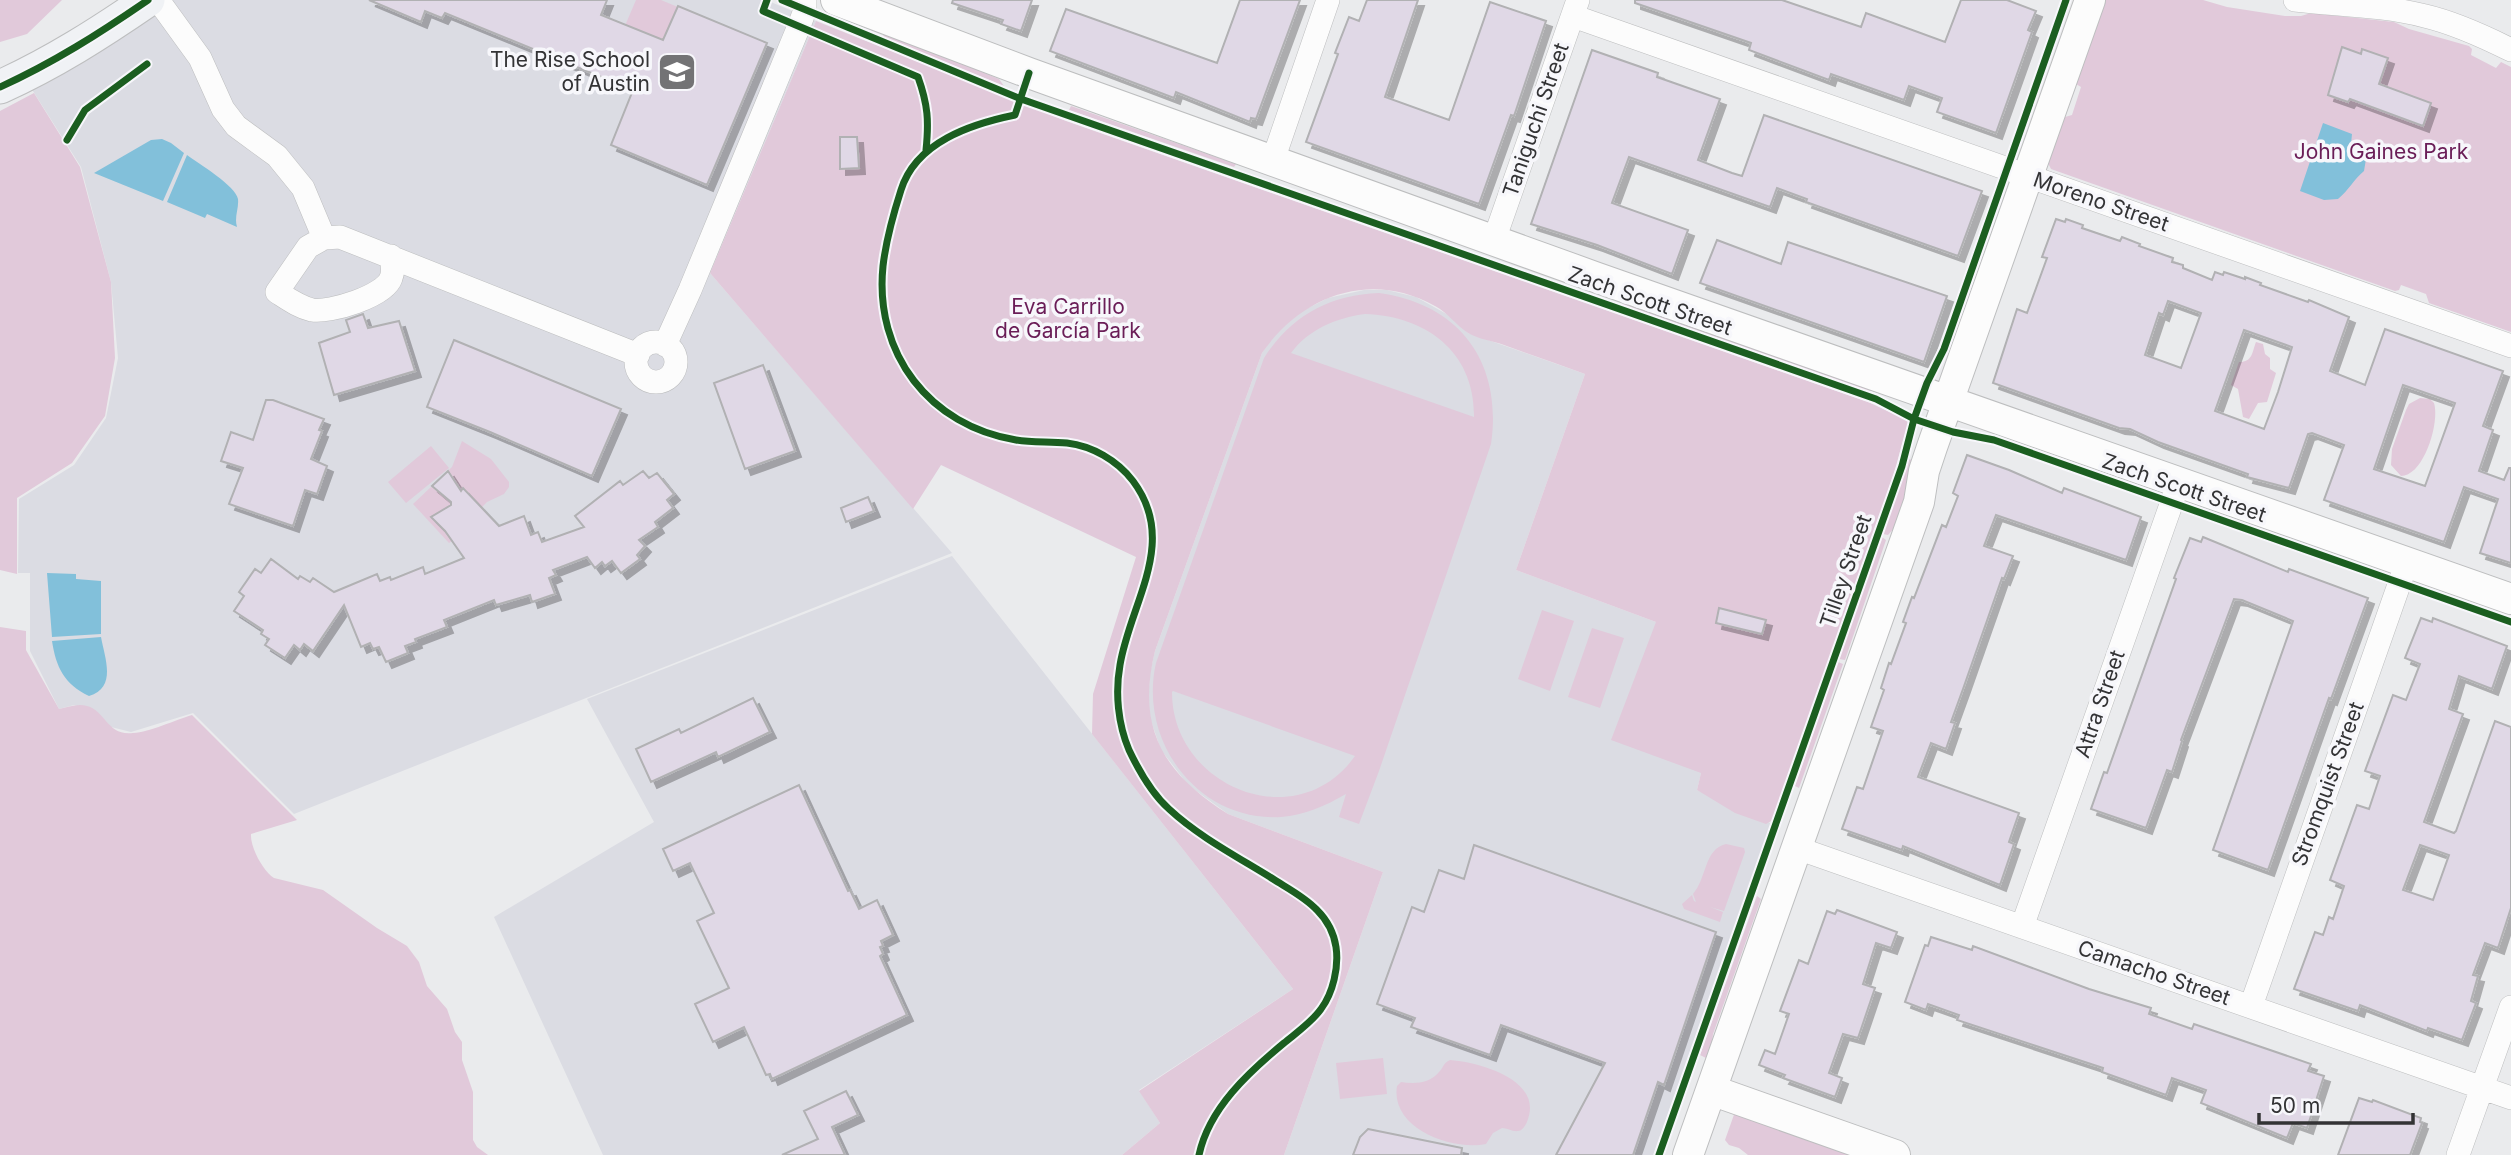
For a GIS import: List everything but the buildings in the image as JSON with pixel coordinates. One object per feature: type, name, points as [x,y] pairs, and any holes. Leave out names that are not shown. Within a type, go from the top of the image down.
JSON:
[{"type":"main road","points":[[0,87],[37,70],[96,36],[148,0]]},
{"type":"street","points":[[158,0],[200,58],[223,108],[236,126],[277,156],[303,188],[324,238]]},
{"type":"street","points":[[665,345],[799,26],[805,10],[805,0]]},
{"type":"street","name":"Zach Scott Street","points":[[836,0],[1029,73],[1494,240],[2511,599]]},
{"type":"street","points":[[1273,160],[1328,0]]},
{"type":"street","points":[[1692,1154],[1712,1090],[1919,502],[1924,471],[2090,0]]},
{"type":"street","points":[[2295,0],[2354,3],[2427,16],[2474,32],[2511,50]]},
{"type":"street","name":"Moreno Street","points":[[1575,8],[2027,176],[2511,346]]},
{"type":"street","name":"Taniguchi Street","points":[[1494,240],[1575,8]]},
{"type":"street","points":[[391,256],[391,280],[380,290],[338,308],[314,310],[296,304],[277,292],[308,247],[324,238],[340,237],[391,256],[638,355]]},
{"type":"street","points":[[647,345],[665,345],[670,348],[676,360],[674,372],[664,381],[651,381],[640,374],[636,361],[638,355],[647,345]]},
{"type":"street","name":"Attra Street","points":[[2022,926],[2179,482]]},
{"type":"street","name":"Stromquist Street","points":[[2250,1006],[2407,562]]},
{"type":"street","name":"Camacho Street","points":[[1797,848],[2511,1098]]},
{"type":"street","points":[[2458,1155],[2511,1007]]},
{"type":"street","points":[[1712,1090],[1895,1155]]},
{"type":"shaded area","points":[[151,0],[766,0],[816,21],[710,273],[952,553],[294,814],[193,713],[131,732],[111,727],[97,712],[74,705],[59,709],[30,651],[30,573],[18,573],[19,499],[74,465],[106,418],[118,358],[111,282],[81,167],[26,80]]},
{"type":"shaded area","points":[[1364,290],[1387,290],[1416,297],[1452,317],[1468,333],[1585,374],[1516,570],[1656,622],[1701,773],[1697,790],[1770,823],[1773,820],[1653,1155],[1284,1155],[1383,872],[1228,814],[1188,785],[1161,750],[1151,721],[1148,700],[1150,673],[1155,651],[1262,353],[1273,336],[1298,313],[1328,298]]},
{"type":"shaded area","points":[[952,556],[1293,989],[1139,1090],[1160,1123],[1122,1155],[603,1155],[494,917],[654,822],[587,699]]},
{"type":"green space","points":[[0,0],[62,0],[27,34],[0,42]]},
{"type":"green space","points":[[636,0],[661,0],[685,10],[685,44],[621,35]]},
{"type":"green space","name":"John Gaines Park","points":[[2104,0],[2203,0],[2227,7],[2285,16],[2311,13],[2394,22],[2469,46],[2472,49],[2471,55],[2496,68],[2501,62],[2511,67],[2511,332],[2429,303],[2426,294],[2401,285],[2399,290],[2395,291],[2051,169],[2045,157],[2065,117],[2072,115],[2081,87],[2076,84]]},
{"type":"green space","name":"Eva Carrillo de García Park","points":[[816,21],[1066,121],[1868,402],[1907,420],[1894,473],[1773,820],[1766,824],[1735,813],[1697,790],[1701,773],[1611,740],[1656,622],[1516,570],[1585,374],[1472,335],[1440,309],[1411,295],[1387,290],[1363,290],[1339,294],[1317,303],[1278,333],[1262,353],[1155,651],[1149,703],[1160,746],[1171,765],[1205,798],[1228,814],[1383,872],[1284,1155],[1122,1155],[1160,1123],[1139,1091],[1293,989],[1092,734],[1093,694],[1136,557],[941,465],[913,509],[710,273]]},
{"type":"green space","points":[[885,31],[999,79],[1004,86],[883,37]]},
{"type":"green space","points":[[34,93],[80,167],[111,282],[115,358],[105,416],[72,463],[17,498],[17,574],[0,570],[0,111]]},
{"type":"green space","points":[[1071,106],[1236,164],[1234,167],[1069,110]]},
{"type":"green space","points":[[1379,293],[1408,299],[1453,324],[1470,342],[1482,364],[1490,388],[1493,415],[1491,444],[1359,824],[1339,817],[1346,794],[1323,806],[1298,814],[1281,817],[1251,815],[1224,806],[1200,791],[1181,771],[1166,747],[1156,721],[1153,692],[1156,663],[1264,358],[1286,330],[1313,310],[1344,298]],"holes":[[[1365,314],[1408,322],[1427,330],[1443,342],[1456,356],[1466,374],[1472,394],[1474,417],[1291,353],[1306,337],[1324,326]],[[1173,691],[1355,756],[1330,781],[1302,794],[1272,797],[1242,790],[1215,776],[1192,754],[1177,725]]]},
{"type":"green space","points":[[1627,302],[1872,387],[1870,392],[1622,304]]},
{"type":"green space","points":[[2256,342],[2263,344],[2265,354],[2270,358],[2270,369],[2276,373],[2267,402],[2258,403],[2249,419],[2243,417],[2238,389],[2231,385],[2239,362],[2249,358]]},
{"type":"green space","points":[[2420,398],[2430,399],[2434,403],[2435,422],[2423,458],[2409,474],[2401,476],[2391,465],[2392,449],[2409,404]]},
{"type":"green space","points":[[462,441],[491,459],[509,482],[509,487],[504,494],[487,502],[480,509],[472,527],[449,543],[413,504],[452,467]]},
{"type":"green space","points":[[431,446],[449,468],[406,503],[388,482]]},
{"type":"green space","points":[[1909,459],[1915,461],[1905,505],[1895,527],[1888,535],[1883,534]]},
{"type":"green space","points":[[1882,537],[1886,540],[1845,660],[1839,659]]},
{"type":"green space","points":[[1542,610],[1574,621],[1550,691],[1518,679]]},
{"type":"green space","points":[[0,627],[26,631],[26,650],[59,709],[87,706],[99,713],[112,727],[124,733],[147,730],[192,715],[297,820],[251,834],[258,858],[274,878],[323,890],[407,946],[419,962],[427,986],[447,1009],[455,1032],[462,1042],[462,1060],[473,1092],[473,1140],[477,1147],[488,1155],[0,1155]]},
{"type":"green space","points":[[1592,628],[1624,638],[1600,708],[1568,697]]},
{"type":"green space","points":[[1838,662],[1843,664],[1799,788],[1795,786]]},
{"type":"green space","points":[[1726,844],[1744,848],[1745,852],[1724,911],[1710,907],[1723,912],[1720,922],[1684,909],[1682,904],[1692,895],[1696,902],[1693,894],[1710,858],[1719,847]]},
{"type":"green space","points":[[1757,896],[1761,899],[1713,1034],[1710,1060],[1700,1055]]},
{"type":"green space","points":[[1383,1058],[1387,1094],[1340,1099],[1336,1063]]},
{"type":"green space","points":[[1450,1060],[1491,1069],[1517,1083],[1526,1093],[1530,1105],[1526,1125],[1520,1131],[1502,1128],[1493,1133],[1486,1144],[1472,1145],[1441,1140],[1413,1125],[1403,1114],[1397,1101],[1397,1086],[1401,1082],[1416,1083],[1431,1079]]},
{"type":"green space","points":[[1736,1109],[1869,1155],[1748,1155],[1725,1140]]},
{"type":"water","points":[[2323,123],[2352,134],[2351,144],[2366,159],[2364,171],[2338,199],[2324,200],[2300,191]]},
{"type":"water","points":[[162,139],[184,153],[163,201],[94,173],[151,140]]},
{"type":"water","points":[[187,155],[224,181],[236,194],[237,227],[207,214],[205,218],[167,202]]},
{"type":"water","points":[[47,573],[76,574],[76,579],[101,581],[101,634],[52,637]]},
{"type":"water","points":[[101,637],[106,679],[98,692],[89,696],[67,680],[56,659],[52,641]]},
{"type":"cycle path","points":[[0,87],[76,47],[148,0]]},
{"type":"cycle path","points":[[767,0],[763,11],[918,77],[927,113],[926,150]]},
{"type":"cycle path","points":[[782,0],[1021,99],[1876,399],[1914,419],[1953,432],[1994,440],[2511,622]]},
{"type":"cycle path","name":"Tilley Street","points":[[1659,1155],[1902,466],[1914,419],[1927,383],[1944,349],[2066,0]]},
{"type":"cycle path","points":[[67,140],[85,110],[147,64]]},
{"type":"cycle path","points":[[1029,73],[1015,115],[981,124],[947,138],[919,159],[908,173],[888,237],[883,266],[883,298],[888,328],[898,356],[914,381],[934,402],[958,419],[985,432],[1022,441],[1067,443],[1095,451],[1112,461],[1133,481],[1146,504],[1152,527],[1152,550],[1148,573],[1125,642],[1118,676],[1120,719],[1129,750],[1146,781],[1169,809],[1205,837],[1306,900],[1324,918],[1334,937],[1336,971],[1325,1003],[1309,1023],[1257,1066],[1232,1092],[1212,1122],[1199,1155]]},
{"type":"place","name":"The Rise School of Austin","points":[[677,72]]}]
